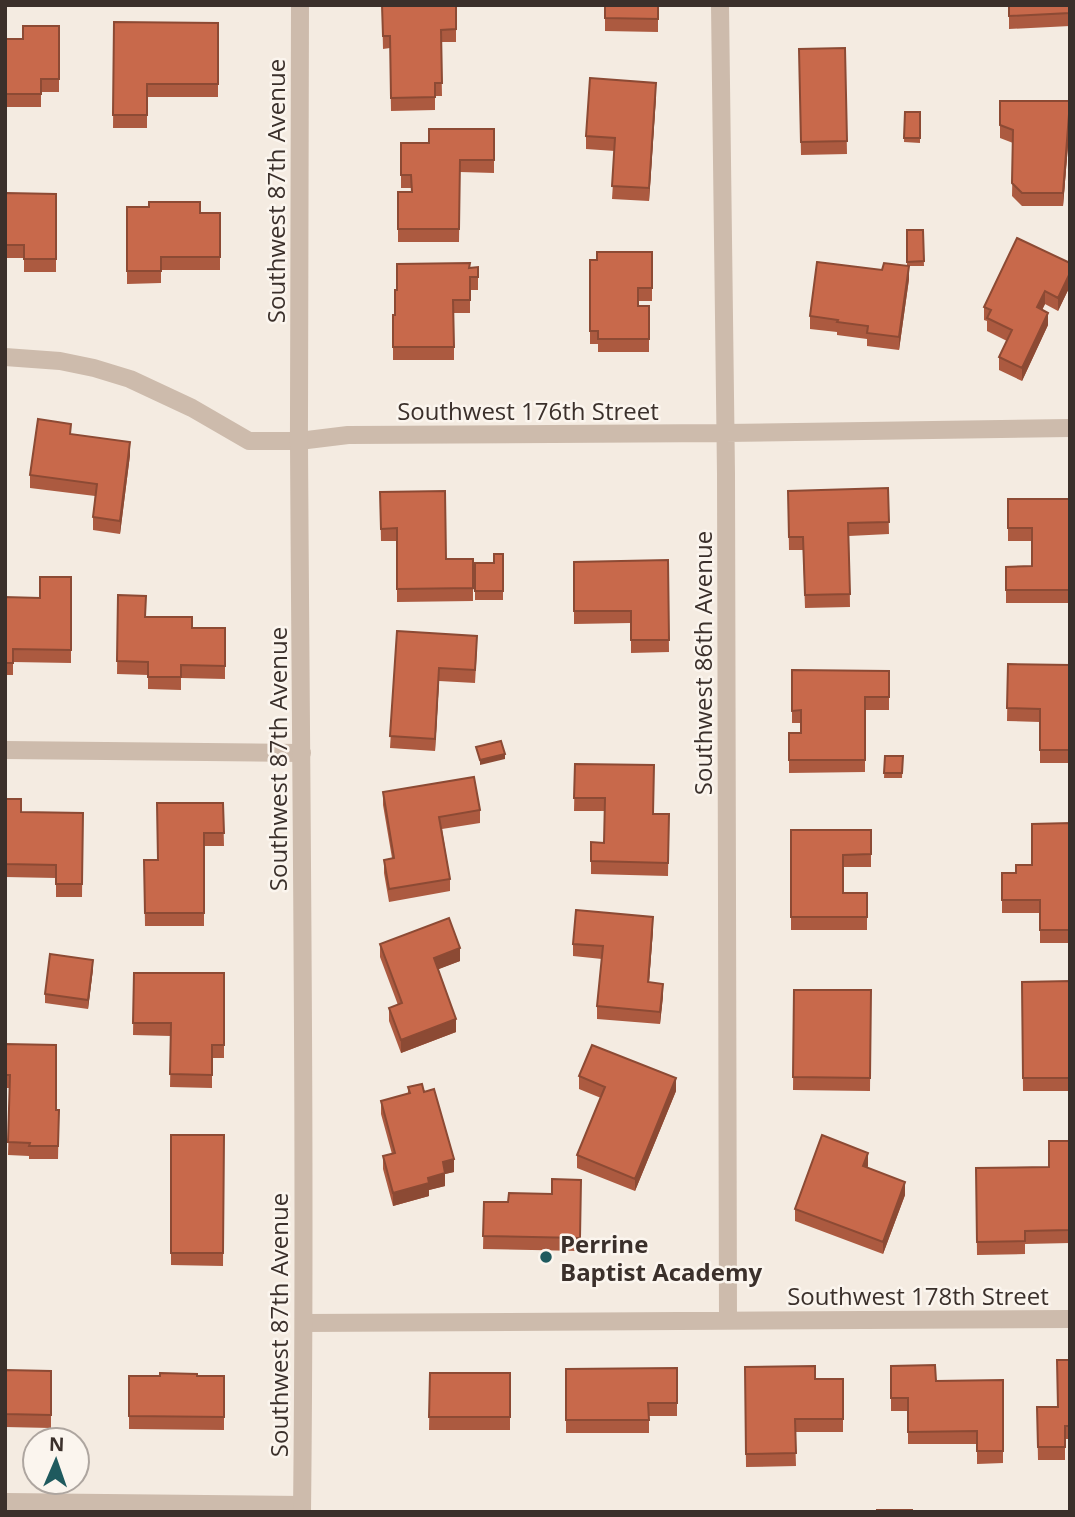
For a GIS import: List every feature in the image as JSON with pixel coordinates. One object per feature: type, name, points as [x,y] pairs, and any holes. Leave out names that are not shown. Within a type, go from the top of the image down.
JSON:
[{"type":"street","name":"Southwest 87th Avenue","points":[[300,5],[299,441],[304,1323],[302,1508]]},
{"type":"street","name":"Southwest 86th Avenue","points":[[720,5],[725,433],[728,1320]]},
{"type":"street","name":"Southwest 176th Street","points":[[5,357],[60,361],[130,379],[192,408],[248,441],[299,441],[348,435],[1070,428]]},
{"type":"street","points":[[5,750],[302,753]]},
{"type":"street","name":"Southwest 178th Street","points":[[304,1323],[1070,1319]]},
{"type":"street","points":[[5,1502],[75,1507],[302,1508]]},
{"type":"building","points":[[382,5],[456,5],[456,29],[441,30],[442,83],[435,83],[435,97],[391,98],[390,36],[383,36]]},
{"type":"building","points":[[605,5],[658,5],[658,19],[605,18]]},
{"type":"building","points":[[1009,5],[1070,5],[1070,13],[1009,16]]},
{"type":"building","points":[[114,22],[218,23],[218,84],[147,84],[147,115],[113,115]]},
{"type":"building","points":[[23,26],[59,26],[59,79],[41,79],[41,94],[5,94],[5,39],[23,39]]},
{"type":"building","points":[[845,48],[847,141],[801,142],[799,49]]},
{"type":"building","points":[[590,78],[656,83],[649,188],[612,186],[615,138],[586,136]]},
{"type":"building","points":[[1000,101],[1070,101],[1063,193],[1022,193],[1012,183],[1013,130],[1000,125]]},
{"type":"building","points":[[905,112],[920,112],[920,138],[904,138]]},
{"type":"building","points":[[429,129],[494,129],[494,160],[460,160],[459,229],[398,229],[398,192],[412,192],[411,175],[401,175],[401,143],[429,143]]},
{"type":"building","points":[[6,193],[56,194],[56,259],[24,259],[24,245],[5,245]]},
{"type":"building","points":[[149,202],[200,202],[200,213],[220,213],[220,257],[161,257],[161,271],[127,271],[127,207],[149,207]]},
{"type":"building","points":[[907,230],[923,230],[924,261],[907,262]]},
{"type":"building","points":[[1017,238],[1070,263],[1070,273],[1058,298],[1045,291],[1037,307],[1048,313],[1022,368],[999,357],[1012,330],[987,318],[991,310],[984,307]]},
{"type":"building","points":[[597,252],[652,252],[652,288],[638,288],[638,306],[649,306],[649,339],[598,339],[598,331],[590,331],[590,260],[597,260]]},
{"type":"building","points":[[817,262],[882,270],[884,263],[909,266],[899,337],[867,333],[868,326],[810,316]]},
{"type":"building","points":[[470,263],[469,268],[478,267],[478,277],[470,277],[470,300],[453,300],[454,347],[393,347],[397,264]]},
{"type":"building","points":[[38,419],[71,424],[70,434],[130,442],[120,521],[93,517],[97,484],[30,475]]},
{"type":"building","points":[[888,488],[889,522],[848,523],[850,594],[805,595],[803,537],[789,537],[788,491]]},
{"type":"building","points":[[445,491],[446,559],[473,559],[473,588],[397,589],[397,528],[381,529],[380,492]]},
{"type":"building","points":[[1008,499],[1070,499],[1070,590],[1006,590],[1006,567],[1032,566],[1032,528],[1008,528]]},
{"type":"building","points":[[494,554],[503,554],[503,591],[475,591],[475,563],[494,563]]},
{"type":"building","points":[[668,560],[669,640],[631,640],[631,611],[574,611],[574,562]]},
{"type":"building","points":[[40,577],[71,577],[71,650],[13,649],[13,663],[5,663],[5,597],[40,598]]},
{"type":"building","points":[[118,595],[146,596],[145,617],[192,617],[192,628],[225,628],[225,666],[181,665],[181,677],[148,677],[148,662],[117,661]]},
{"type":"building","points":[[397,631],[477,636],[475,670],[439,668],[435,739],[390,736]]},
{"type":"building","points":[[1008,664],[1070,665],[1070,750],[1040,750],[1040,709],[1007,708]]},
{"type":"building","points":[[792,670],[889,671],[889,697],[865,697],[865,760],[789,760],[789,733],[801,733],[801,710],[792,711]]},
{"type":"building","points":[[501,741],[505,754],[480,760],[476,747]]},
{"type":"building","points":[[885,756],[903,756],[902,773],[884,773]]},
{"type":"building","points":[[575,764],[654,765],[653,814],[669,814],[668,863],[591,861],[591,842],[604,843],[605,798],[574,798]]},
{"type":"building","points":[[474,777],[480,810],[439,817],[450,879],[389,889],[384,860],[394,858],[383,792]]},
{"type":"building","points":[[5,799],[21,799],[21,812],[83,813],[82,884],[56,884],[56,865],[5,864]]},
{"type":"building","points":[[157,803],[223,803],[224,833],[204,833],[204,913],[145,913],[144,860],[158,860]]},
{"type":"building","points":[[1070,823],[1070,930],[1040,930],[1040,900],[1002,900],[1002,873],[1016,873],[1016,865],[1032,865],[1032,824]]},
{"type":"building","points":[[791,830],[871,830],[871,854],[843,855],[843,893],[867,893],[867,917],[791,917]]},
{"type":"building","points":[[576,910],[653,917],[648,982],[663,984],[660,1012],[597,1006],[603,946],[573,944]]},
{"type":"building","points":[[449,918],[460,948],[434,958],[456,1019],[401,1040],[389,1008],[402,1003],[380,944]]},
{"type":"building","points":[[50,954],[93,960],[88,1000],[45,994]]},
{"type":"building","points":[[134,973],[224,973],[224,1045],[212,1045],[212,1075],[170,1074],[171,1023],[133,1023]]},
{"type":"building","points":[[1070,981],[1070,1078],[1023,1078],[1022,982]]},
{"type":"building","points":[[794,990],[871,990],[870,1078],[793,1077]]},
{"type":"building","points":[[5,1044],[56,1045],[58,1146],[29,1146],[30,1143],[8,1142],[10,1075],[5,1075]]},
{"type":"building","points":[[592,1045],[676,1078],[635,1179],[577,1155],[605,1087],[579,1076]]},
{"type":"building","points":[[422,1084],[424,1092],[434,1089],[454,1159],[443,1162],[445,1173],[428,1178],[429,1183],[393,1193],[383,1156],[395,1153],[381,1101],[410,1093],[408,1087]]},
{"type":"building","points":[[171,1135],[224,1135],[223,1253],[171,1253]]},
{"type":"building","points":[[822,1135],[868,1153],[863,1166],[905,1182],[883,1242],[795,1209]]},
{"type":"building","points":[[1049,1141],[1070,1141],[1070,1230],[1025,1231],[1025,1241],[977,1242],[976,1168],[1049,1167]]},
{"type":"building","points":[[552,1179],[581,1180],[580,1238],[483,1236],[484,1202],[508,1202],[509,1193],[552,1194]]},
{"type":"building","points":[[1057,1360],[1070,1360],[1070,1426],[1065,1426],[1065,1447],[1038,1447],[1037,1407],[1058,1407]]},
{"type":"building","points":[[935,1365],[936,1381],[1003,1380],[1003,1451],[977,1451],[977,1431],[908,1432],[908,1398],[891,1398],[891,1366]]},
{"type":"building","points":[[815,1366],[815,1379],[843,1379],[843,1419],[795,1419],[796,1453],[746,1454],[745,1367]]},
{"type":"building","points":[[677,1368],[677,1403],[648,1403],[649,1420],[566,1420],[566,1369]]},
{"type":"building","points":[[5,1370],[51,1371],[51,1415],[5,1414]]},
{"type":"building","points":[[160,1373],[224,1376],[224,1417],[129,1416],[129,1376],[160,1376]]},
{"type":"building","points":[[430,1373],[510,1373],[510,1417],[429,1417]]},
{"type":"building","points":[[912,1510],[912,1512],[877,1512]]},
{"type":"place","name":"Perrine Baptist Academy","points":[[546,1257]]}]
